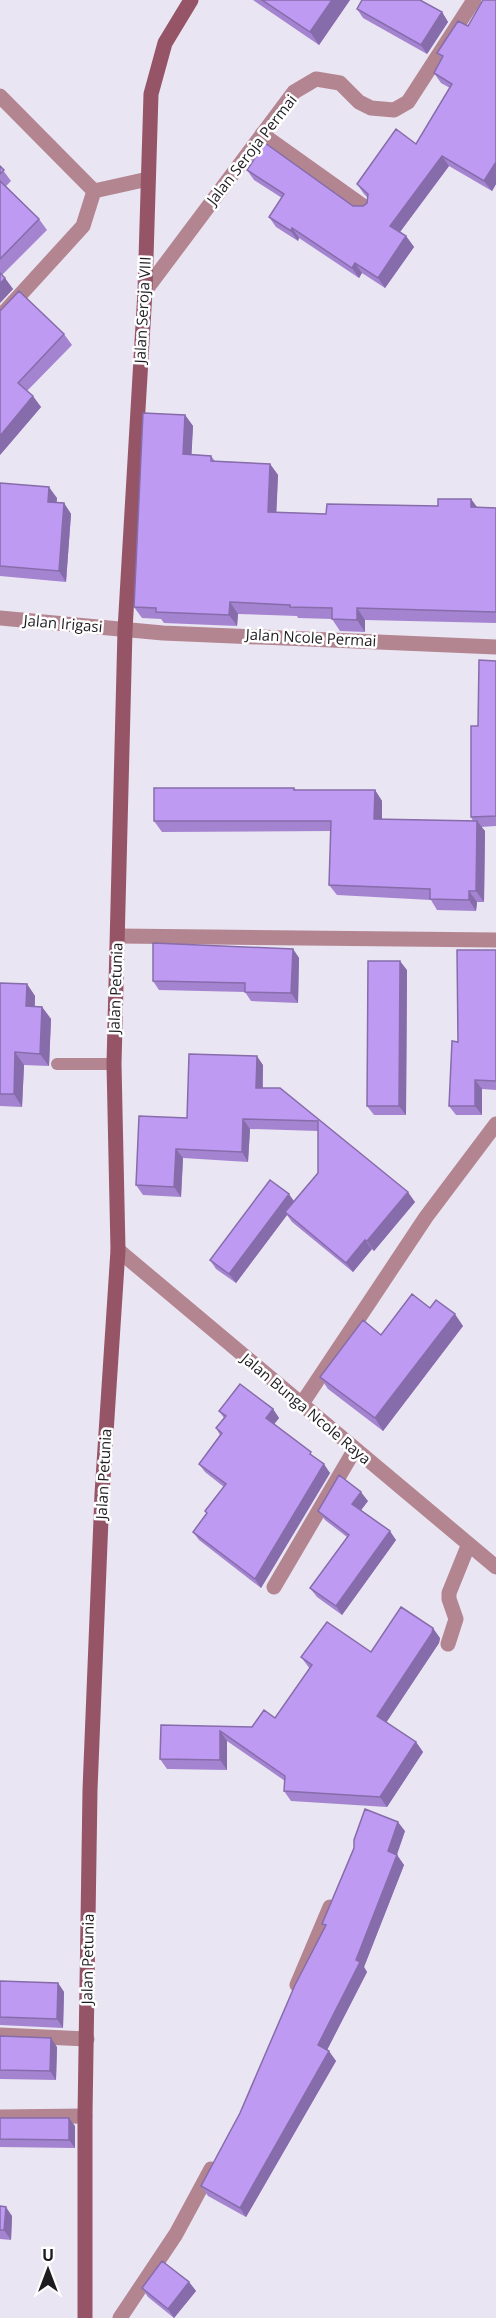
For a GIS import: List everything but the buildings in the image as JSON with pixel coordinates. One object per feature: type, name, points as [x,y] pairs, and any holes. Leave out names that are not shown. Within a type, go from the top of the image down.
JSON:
[{"type":"street","name":"Jalan Seroja VIII","points":[[125,630],[145,291],[151,94],[165,43],[191,0]]},
{"type":"street","name":"Jalan Seroja Permai","points":[[145,291],[294,92],[316,79],[340,83],[359,102],[371,108],[394,110],[408,102],[474,0]]},
{"type":"street","points":[[0,96],[94,191]]},
{"type":"street","points":[[262,134],[366,208]]},
{"type":"street","points":[[94,191],[148,179]]},
{"type":"street","points":[[0,317],[83,226],[94,191]]},
{"type":"street","name":"Jalan Irigasi","points":[[0,618],[125,630]]},
{"type":"street","name":"Jalan Ncole Permai","points":[[125,630],[496,647]]},
{"type":"street","name":"Jalan Petunia","points":[[85,2318],[85,2116],[91,1766],[102,1494],[118,1250],[114,1064],[125,630]]},
{"type":"street","points":[[118,936],[496,940]]},
{"type":"street","points":[[301,1405],[426,1217],[496,1124]]},
{"type":"street","name":"Jalan Bunga Ncole Raya","points":[[118,1250],[468,1546],[496,1567]]},
{"type":"street","points":[[274,1587],[355,1449]]},
{"type":"street","points":[[448,1644],[456,1619],[449,1593],[468,1546]]},
{"type":"street","points":[[292,1996],[334,1898]]},
{"type":"street","points":[[0,2035],[87,2039]]},
{"type":"street","points":[[0,2117],[85,2116]]},
{"type":"street","points":[[120,2318],[176,2234],[221,2151]]},
{"type":"lane","points":[[57,1064],[114,1064]]}]
